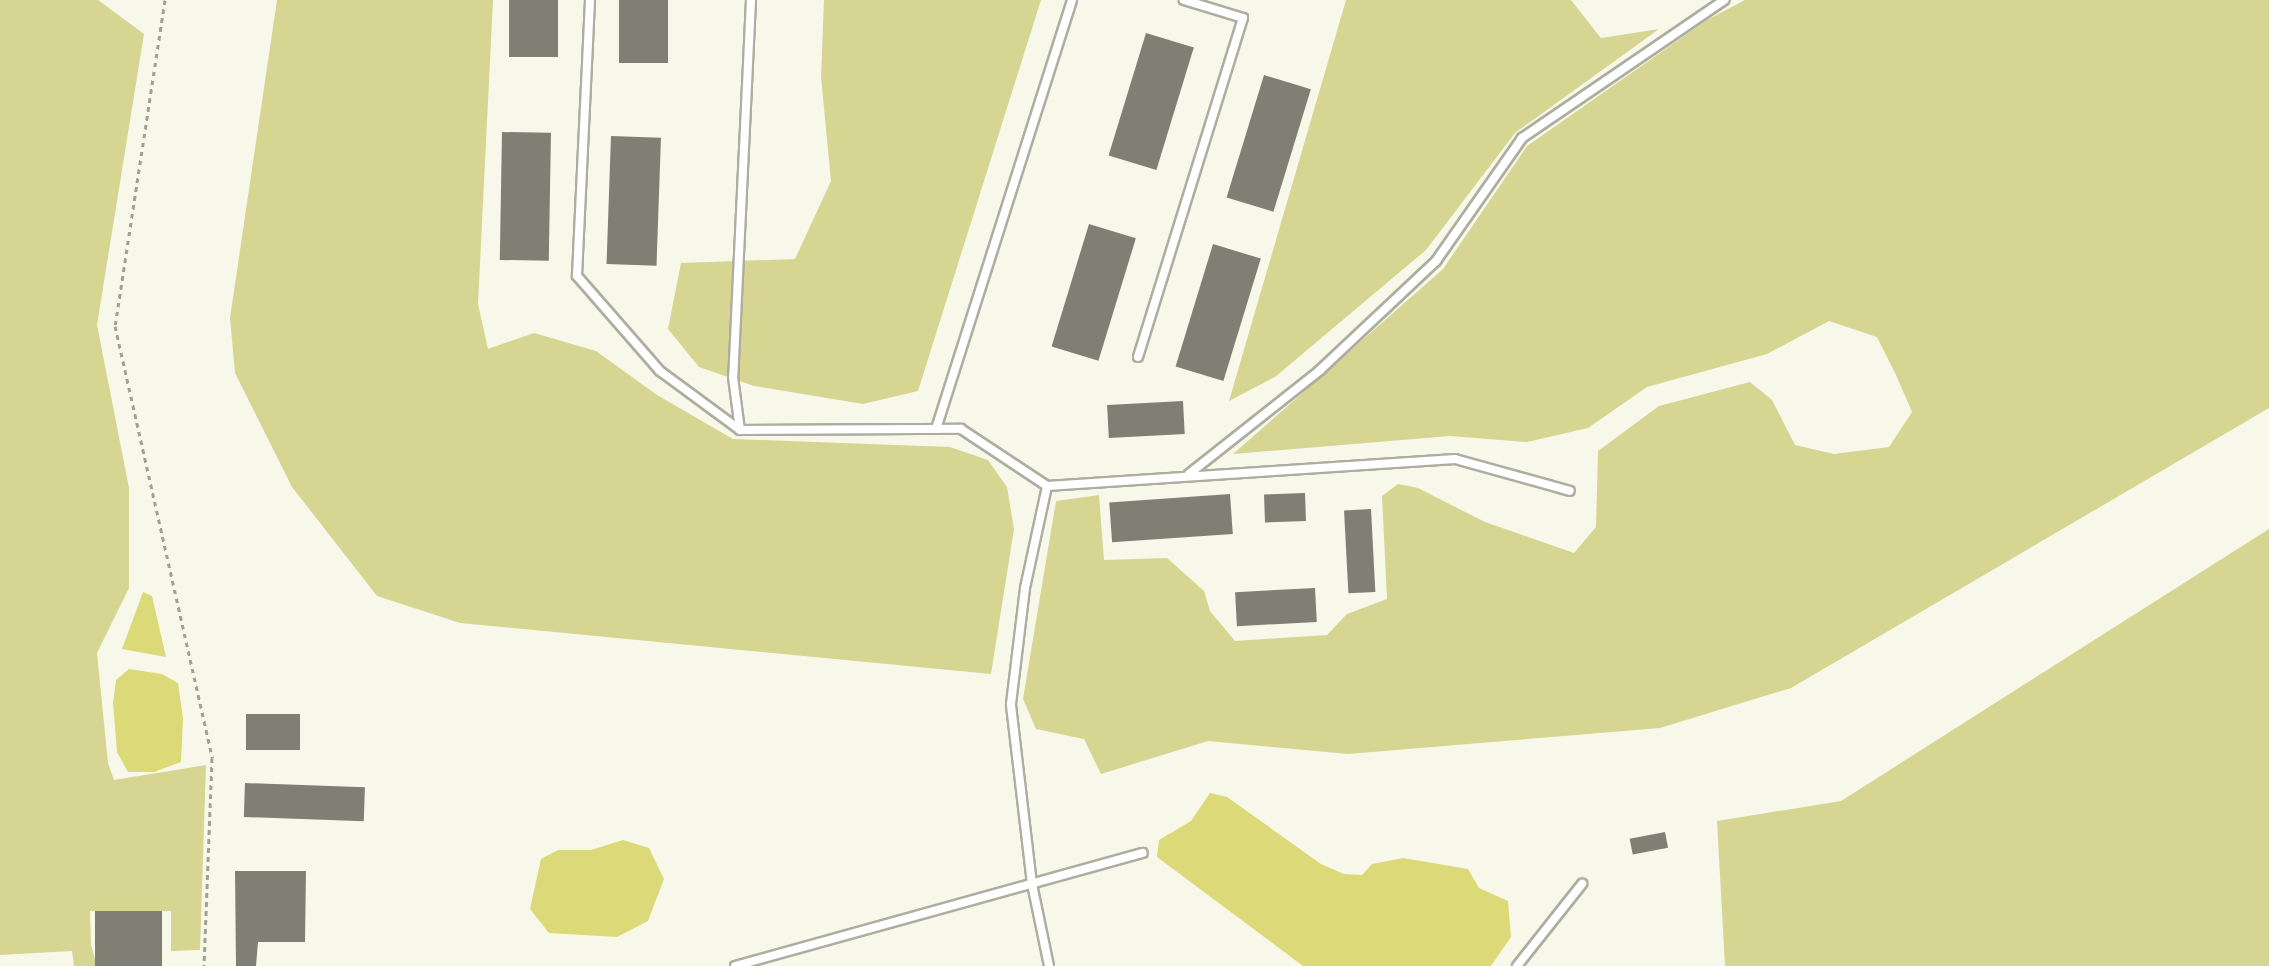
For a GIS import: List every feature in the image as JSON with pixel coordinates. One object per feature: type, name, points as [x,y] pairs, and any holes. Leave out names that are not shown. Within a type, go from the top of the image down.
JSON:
[{"type":"lane","points":[[590,0],[577,276],[660,371],[740,430],[961,429],[1047,486],[1455,459],[1570,491]]},
{"type":"lane","points":[[740,430],[733,377],[751,0]]},
{"type":"lane","points":[[936,429],[1072,0]]},
{"type":"lane","points":[[1138,357],[1243,18],[1184,0]]},
{"type":"lane","points":[[1706,10],[1707,0]]},
{"type":"lane","points":[[1189,475],[1320,370],[1436,261],[1522,138],[1706,10],[1724,0]]},
{"type":"lane","points":[[1047,486],[1025,588],[1011,704],[1032,884],[1049,966]]},
{"type":"lane","points":[[735,966],[1143,853]]},
{"type":"lane","points":[[1517,966],[1582,884]]},
{"type":"path","points":[[165,0],[115,326],[212,758],[204,966]]},
{"type":"shaded area","points":[[0,0],[98,0],[144,34],[97,325],[129,488],[129,588],[97,653],[108,763],[114,780],[206,765],[200,950],[171,951],[171,911],[90,911],[91,945],[97,966],[74,966],[72,951],[0,955]]},
{"type":"shaded area","points":[[277,0],[493,0],[478,304],[488,349],[534,333],[596,351],[657,395],[733,439],[950,447],[988,460],[1007,487],[1014,529],[991,674],[460,623],[377,596],[292,487],[235,373],[230,318]]},
{"type":"shaded area","points":[[824,0],[1041,0],[918,391],[863,404],[754,386],[699,367],[668,329],[681,263],[795,259],[831,181],[821,77]]},
{"type":"shaded area","points":[[1346,0],[1571,0],[1601,38],[1659,29],[1515,133],[1426,250],[1275,377],[1229,401]]},
{"type":"shaded area","points":[[1745,0],[2269,0],[2269,408],[1791,688],[1660,728],[1348,754],[1208,741],[1101,774],[1084,739],[1036,729],[1023,699],[1056,501],[1099,495],[1104,560],[1167,558],[1204,591],[1210,611],[1235,641],[1327,635],[1347,614],[1387,599],[1382,496],[1398,484],[1418,488],[1485,522],[1574,553],[1596,527],[1598,451],[1659,406],[1750,382],[1772,400],[1795,445],[1834,454],[1889,447],[1912,412],[1896,375],[1877,337],[1829,321],[1767,354],[1647,387],[1588,428],[1527,442],[1450,436],[1233,454],[1443,269],[1527,146],[1707,20]]},
{"type":"shaded area","points":[[2269,529],[2269,966],[1725,966],[1717,821],[1841,801]]},
{"type":"shaded area","points":[[143,592],[152,596],[166,657],[122,649]]},
{"type":"shaded area","points":[[129,669],[162,674],[178,683],[183,718],[181,762],[154,772],[128,772],[117,752],[113,703],[116,680]]},
{"type":"shaded area","points":[[1210,793],[1227,797],[1321,864],[1344,874],[1362,875],[1372,864],[1403,858],[1468,869],[1479,888],[1508,901],[1511,937],[1491,966],[1303,966],[1157,857],[1159,840],[1191,821]]},
{"type":"shaded area","points":[[623,840],[649,848],[664,879],[648,921],[617,937],[549,933],[530,909],[541,859],[558,850],[591,850]]},
{"type":"building","points":[[509,0],[558,0],[558,57],[509,57]]},
{"type":"building","points":[[619,0],[668,0],[668,63],[619,63]]},
{"type":"building","points":[[1146,33],[1194,48],[1156,170],[1109,155]]},
{"type":"building","points":[[1264,75],[1311,89],[1273,212],[1227,197]]},
{"type":"building","points":[[502,132],[551,133],[549,261],[500,260]]},
{"type":"building","points":[[611,136],[661,138],[657,266],[607,264]]},
{"type":"building","points":[[1089,224],[1136,238],[1098,361],[1052,346]]},
{"type":"building","points":[[1213,244],[1261,259],[1223,381],[1176,366]]},
{"type":"building","points":[[1183,401],[1185,434],[1109,438],[1107,405]]},
{"type":"building","points":[[1305,493],[1306,521],[1265,522],[1264,494]]},
{"type":"building","points":[[1230,494],[1233,534],[1112,542],[1109,502]]},
{"type":"building","points":[[1371,509],[1375,592],[1348,593],[1344,510]]},
{"type":"building","points":[[1315,588],[1317,622],[1237,626],[1235,592]]},
{"type":"building","points":[[246,714],[300,714],[300,750],[246,750]]},
{"type":"building","points":[[245,783],[365,787],[364,821],[244,817]]},
{"type":"building","points":[[1665,832],[1668,848],[1633,855],[1630,839]]},
{"type":"building","points":[[235,871],[306,871],[305,942],[258,942],[256,966],[236,966]]},
{"type":"building","points":[[95,911],[162,911],[162,966],[95,966]]}]
